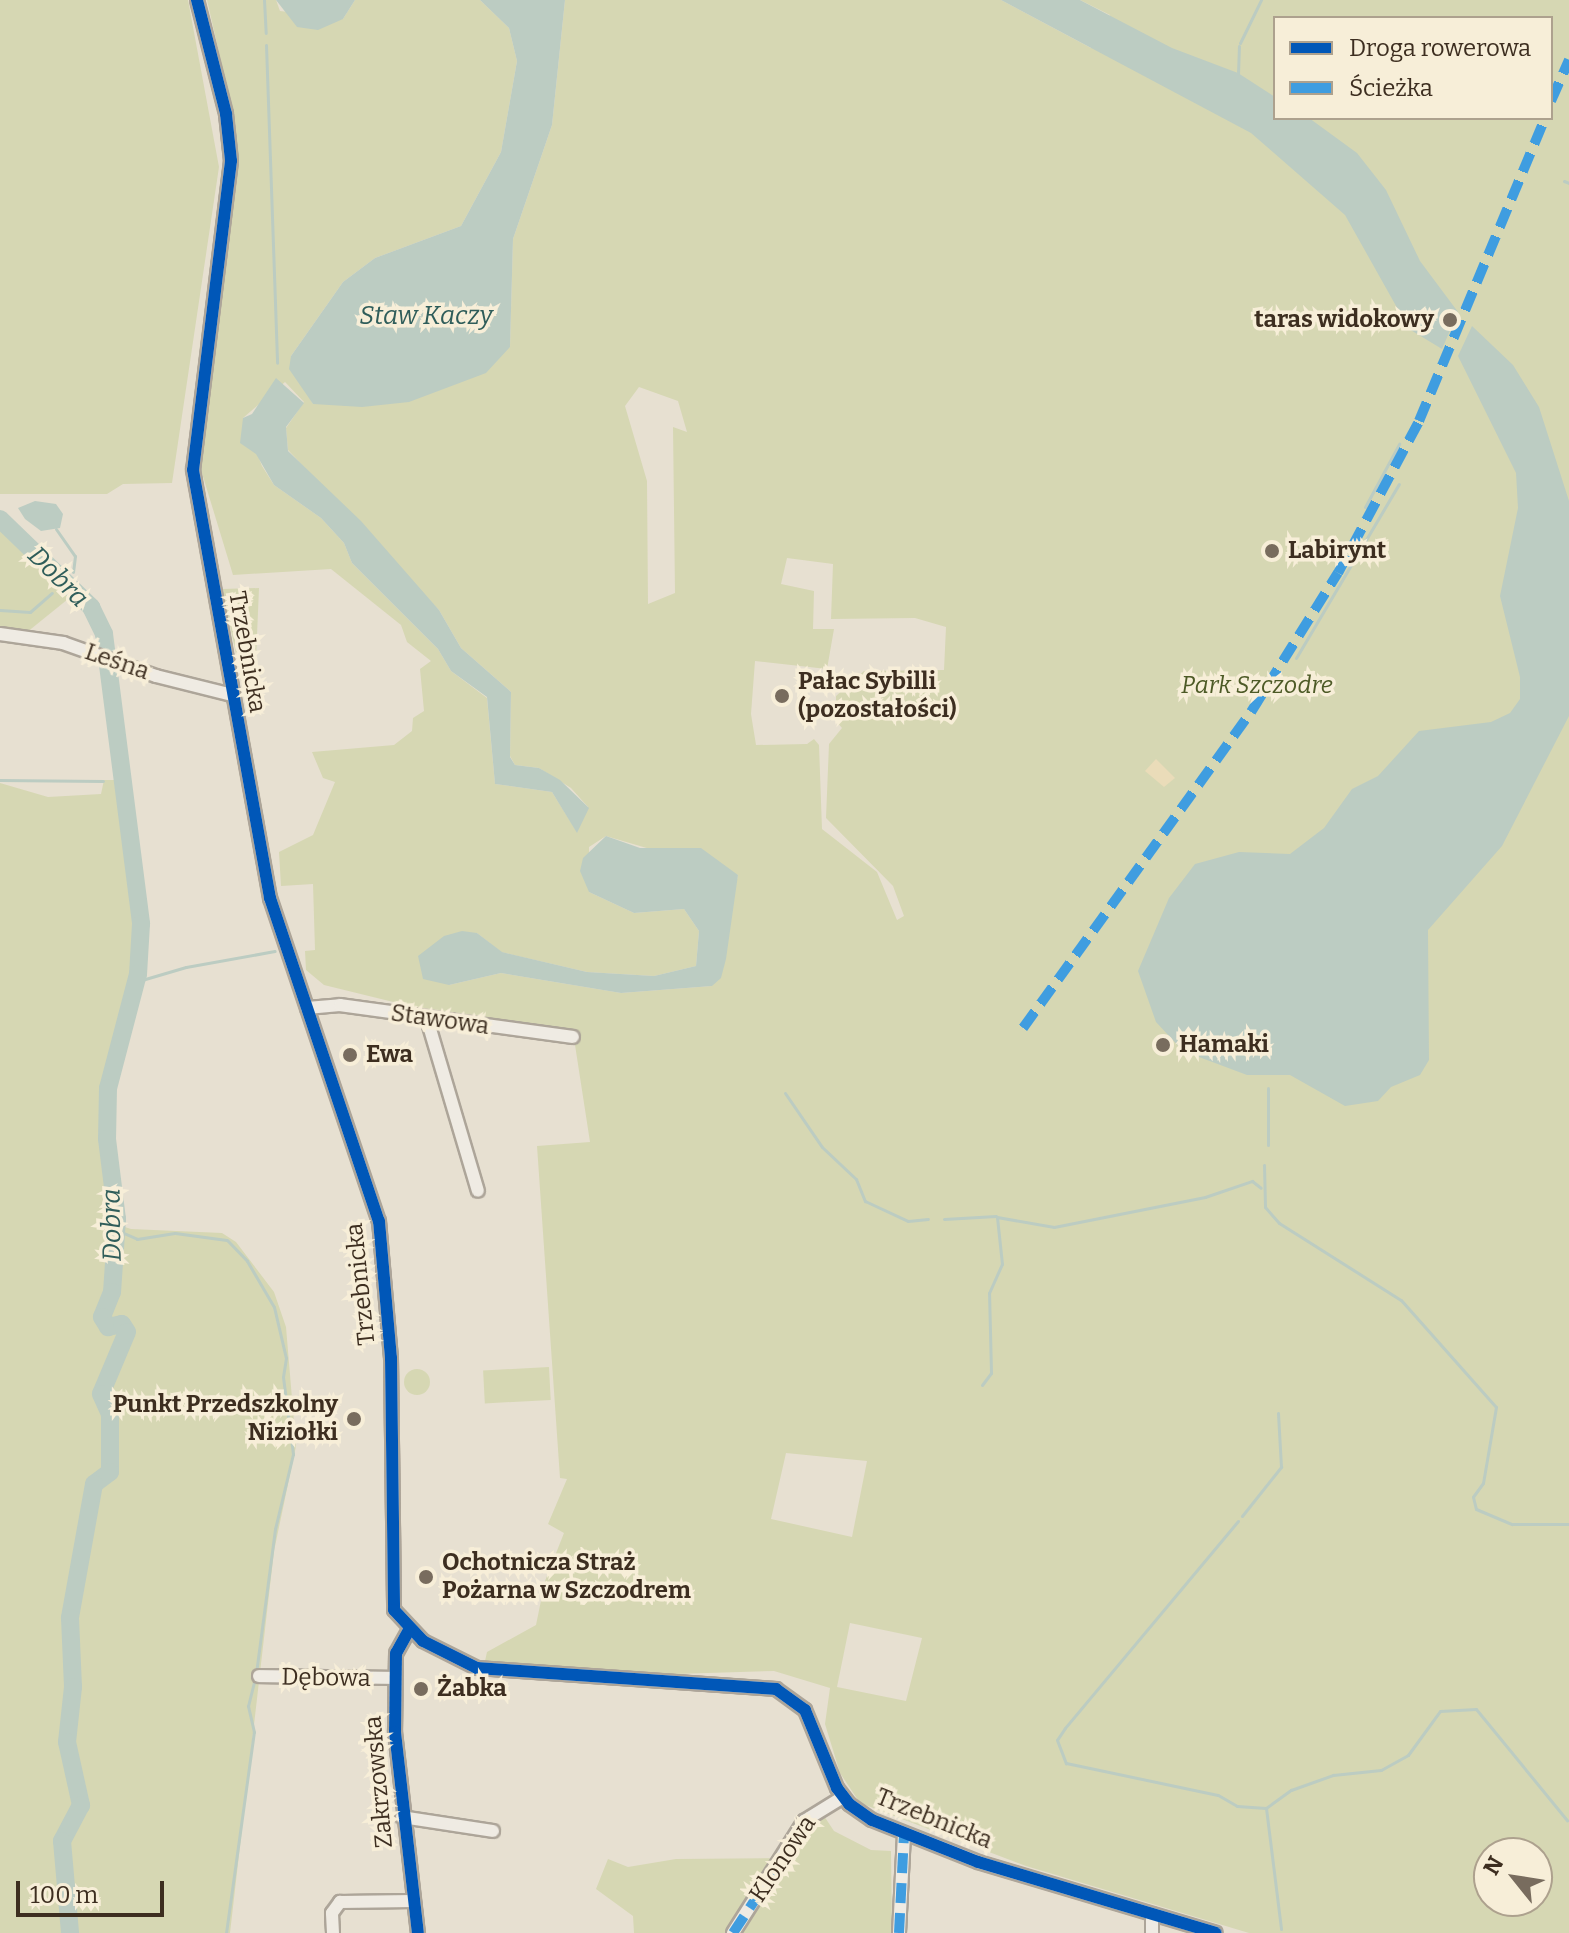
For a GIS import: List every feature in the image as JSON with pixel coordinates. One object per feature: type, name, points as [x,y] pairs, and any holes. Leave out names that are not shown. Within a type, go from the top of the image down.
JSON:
[{"type":"street","name":"Trzebnicka","points":[[197,0],[226,114],[231,161],[193,470],[270,898],[382,1235],[391,1358],[391,1602],[409,1630],[463,1664],[491,1671],[776,1689],[805,1710],[843,1797],[863,1815],[904,1835],[1216,1933]]},
{"type":"street","name":"Leśna","points":[[0,634],[63,643],[232,695]]},
{"type":"street","name":"Stawowa","points":[[307,1008],[340,1005],[573,1037]]},
{"type":"street","points":[[427,1019],[478,1191]]},
{"type":"street","name":"Zakrzowska","points":[[409,1630],[396,1653],[394,1678],[402,1817],[418,1933]]},
{"type":"street","name":"Dębowa","points":[[259,1676],[394,1678]]},
{"type":"street","name":"Klonowa","points":[[733,1933],[812,1811],[843,1797]]},
{"type":"street","name":"Zakrzowska","points":[[402,1817],[493,1831]]},
{"type":"street","points":[[899,1933],[904,1835]]},
{"type":"street","points":[[333,1933],[332,1913],[340,1902],[413,1901]]},
{"type":"street","points":[[1152,1914],[1152,1933]]},
{"type":"green space","points":[[0,0],[188,0],[219,167],[172,483],[123,484],[107,494],[0,494]]},
{"type":"green space","name":"Park Szczodre","points":[[207,0],[276,0],[280,11],[343,19],[355,0],[480,0],[509,28],[517,61],[501,152],[461,226],[375,258],[343,282],[291,356],[313,404],[329,404],[510,347],[513,239],[552,125],[565,0],[1001,0],[1091,48],[1110,15],[1080,0],[1569,0],[1569,1933],[1249,1933],[1026,1866],[860,1803],[840,1773],[825,1724],[830,1688],[774,1671],[643,1675],[485,1661],[487,1652],[536,1625],[545,1581],[564,1533],[548,1524],[567,1479],[560,1478],[537,1146],[590,1142],[573,1032],[430,1011],[324,985],[306,970],[305,951],[315,950],[313,884],[281,886],[279,852],[313,835],[335,782],[323,778],[312,752],[394,745],[412,731],[413,718],[424,711],[420,669],[431,661],[407,642],[401,625],[331,569],[233,575],[198,460],[237,180],[236,127]],"holes":[[[285,382],[304,402],[286,428],[288,450],[439,610],[461,648],[511,692],[510,756],[515,765],[539,768],[571,788],[588,807],[577,832],[552,792],[495,784],[487,698],[451,671],[438,649],[352,563],[344,543],[321,518],[274,485],[262,466],[243,418]],[[639,387],[678,401],[687,432],[673,427],[675,593],[648,604],[647,481],[625,406]],[[787,558],[833,564],[831,619],[915,618],[946,627],[944,670],[864,671],[836,696],[836,721],[842,728],[829,744],[826,818],[893,886],[904,916],[897,920],[877,872],[822,829],[819,745],[814,739],[807,744],[756,745],[751,714],[755,661],[827,669],[834,629],[813,629],[814,591],[781,584]],[[606,836],[738,875],[712,986],[621,993],[501,973],[449,985],[477,933],[501,952],[587,972],[654,976],[696,966],[699,931],[684,909],[634,913],[589,892],[589,847]],[[786,1453],[867,1461],[852,1537],[771,1519]],[[850,1623],[922,1638],[906,1701],[837,1687]]]},
{"type":"green space","points":[[0,522],[73,595],[26,633],[0,629]]},
{"type":"green space","points":[[259,588],[254,707],[248,709],[222,589]]},
{"type":"green space","points":[[104,780],[115,780],[133,923],[131,975],[100,1101],[109,1222],[131,1229],[222,1233],[236,1242],[274,1292],[286,1327],[296,1446],[274,1551],[230,1933],[0,1933],[0,783],[48,797],[101,794]]},
{"type":"green space","points":[[549,1367],[551,1400],[485,1403],[483,1370]]},
{"type":"green space","points":[[417,1369],[426,1373],[430,1382],[426,1391],[417,1395],[408,1391],[404,1382],[408,1373]]},
{"type":"green space","points":[[824,1816],[834,1831],[871,1850],[891,1851],[892,1933],[634,1933],[633,1916],[596,1889],[608,1859],[628,1867],[676,1859],[788,1858],[807,1825]]},
{"type":"sand","points":[[1156,759],[1175,778],[1164,787],[1145,771]]},
{"type":"water","points":[[276,0],[355,0],[343,19],[318,30],[297,27]]},
{"type":"water","name":"Staw Kaczy","points":[[480,0],[565,0],[552,125],[513,239],[510,347],[486,373],[409,402],[362,407],[313,404],[289,369],[291,356],[343,282],[375,258],[461,226],[501,152],[517,61],[509,28]]},
{"type":"water","points":[[1001,0],[1080,0],[1172,48],[1238,73],[1273,96],[1273,120],[1312,120],[1357,153],[1386,190],[1420,261],[1458,312],[1442,349],[1409,329],[1345,215],[1251,133]]},
{"type":"water","points":[[1472,326],[1513,365],[1539,407],[1569,501],[1569,716],[1502,846],[1428,930],[1429,1060],[1420,1075],[1391,1087],[1378,1101],[1345,1106],[1290,1075],[1247,1075],[1183,1051],[1156,1022],[1138,971],[1169,898],[1195,864],[1239,852],[1290,854],[1324,828],[1352,789],[1378,776],[1419,731],[1491,722],[1510,713],[1520,699],[1520,677],[1500,596],[1518,508],[1516,473],[1458,356]]},
{"type":"water","points":[[276,378],[304,403],[286,427],[288,451],[361,521],[439,610],[461,648],[511,692],[510,757],[515,765],[539,768],[560,780],[589,808],[577,833],[552,792],[495,784],[487,697],[451,671],[438,649],[352,563],[344,543],[321,518],[274,485],[256,454],[240,443],[243,418],[252,414]]},
{"type":"water","points":[[35,501],[56,504],[63,514],[60,528],[41,531],[25,519],[18,508]]},
{"type":"water","points":[[606,836],[640,848],[701,848],[738,875],[726,959],[721,978],[712,986],[621,993],[501,973],[449,985],[423,979],[418,956],[444,936],[462,931],[477,933],[502,952],[587,972],[654,976],[696,966],[699,931],[684,909],[634,913],[589,892],[580,871],[583,858]]},
{"type":"waterway","points":[[264,0],[266,33]]},
{"type":"waterway","points":[[1240,43],[1261,0]]},
{"type":"waterway","points":[[266,45],[277,363]]},
{"type":"waterway","points":[[1238,74],[1239,46]]},
{"type":"waterway","points":[[1564,181],[1569,183]]},
{"type":"waterway","points":[[1365,507],[1399,444]]},
{"type":"waterway","points":[[1296,658],[1399,484]]},
{"type":"waterway","name":"Dobra","points":[[0,519],[91,607],[104,634],[141,924],[138,974],[108,1088],[107,1139],[117,1219],[112,1292],[102,1317],[108,1327],[122,1324],[127,1332],[101,1394],[110,1414],[110,1472],[94,1484],[70,1618],[73,1687],[67,1742],[81,1805],[62,1841],[70,1933]]},
{"type":"waterway","points":[[56,529],[75,556],[73,572]]},
{"type":"waterway","points":[[0,610],[30,612],[52,593]]},
{"type":"waterway","points":[[0,780],[103,781]]},
{"type":"waterway","points":[[135,982],[186,967],[275,951]]},
{"type":"waterway","points":[[1268,1088],[1268,1145]]},
{"type":"waterway","points":[[785,1093],[822,1147],[856,1179],[865,1201],[908,1221],[928,1219]]},
{"type":"waterway","points":[[1264,1165],[1265,1207],[1279,1223],[1401,1300],[1496,1407],[1483,1483],[1473,1497],[1476,1509],[1512,1524],[1569,1524]]},
{"type":"waterway","points":[[982,1385],[991,1373],[989,1293],[1002,1264],[997,1217],[1054,1227],[1205,1197],[1252,1181],[1261,1188]]},
{"type":"waterway","points":[[944,1219],[996,1216]]},
{"type":"waterway","points":[[117,1230],[137,1239],[175,1233],[227,1240],[247,1261],[274,1307],[286,1358],[283,1377],[293,1454],[275,1529],[256,1673]]},
{"type":"waterway","points":[[1242,1516],[1281,1467],[1278,1413]]},
{"type":"waterway","points":[[1238,1521],[1065,1728],[1057,1740],[1066,1763],[1218,1795],[1237,1806],[1266,1808],[1291,1790],[1333,1775],[1381,1770],[1408,1755],[1440,1711],[1476,1709],[1567,1820]]},
{"type":"waterway","points":[[226,1933],[254,1732],[248,1706],[255,1678]]},
{"type":"waterway","points":[[1266,1808],[1281,1929]]},
{"type":"marked path","points":[[1553,96],[1569,60]]},
{"type":"marked path","points":[[1023,1028],[1251,712],[1338,573],[1419,421],[1544,120]]},
{"type":"marked path","points":[[899,1933],[904,1835]]},
{"type":"marked path","points":[[733,1933],[780,1862]]},
{"type":"cycle path","points":[[197,0],[226,114],[231,161],[193,470],[270,898],[379,1221],[391,1358],[394,1610],[423,1641],[477,1668],[776,1689],[805,1710],[837,1788],[849,1804],[872,1820],[978,1862],[1216,1933]]},
{"type":"cycle path","points":[[409,1630],[396,1653],[395,1732],[418,1933]]},
{"type":"place","name":"taras widokowy","points":[[1450,320]]},
{"type":"place","name":"Labirynt","points":[[1272,551]]},
{"type":"place","name":"Pałac Sybilli (pozostałości)","points":[[782,696]]},
{"type":"place","name":"Hamaki","points":[[1163,1045]]},
{"type":"place","name":"Ewa","points":[[350,1055]]},
{"type":"place","name":"Punkt Przedszkolny Niziołki","points":[[354,1419]]},
{"type":"place","name":"Ochotnicza Straż Pożarna w Szczodrem","points":[[426,1577]]},
{"type":"place","name":"Żabka","points":[[421,1689]]}]
